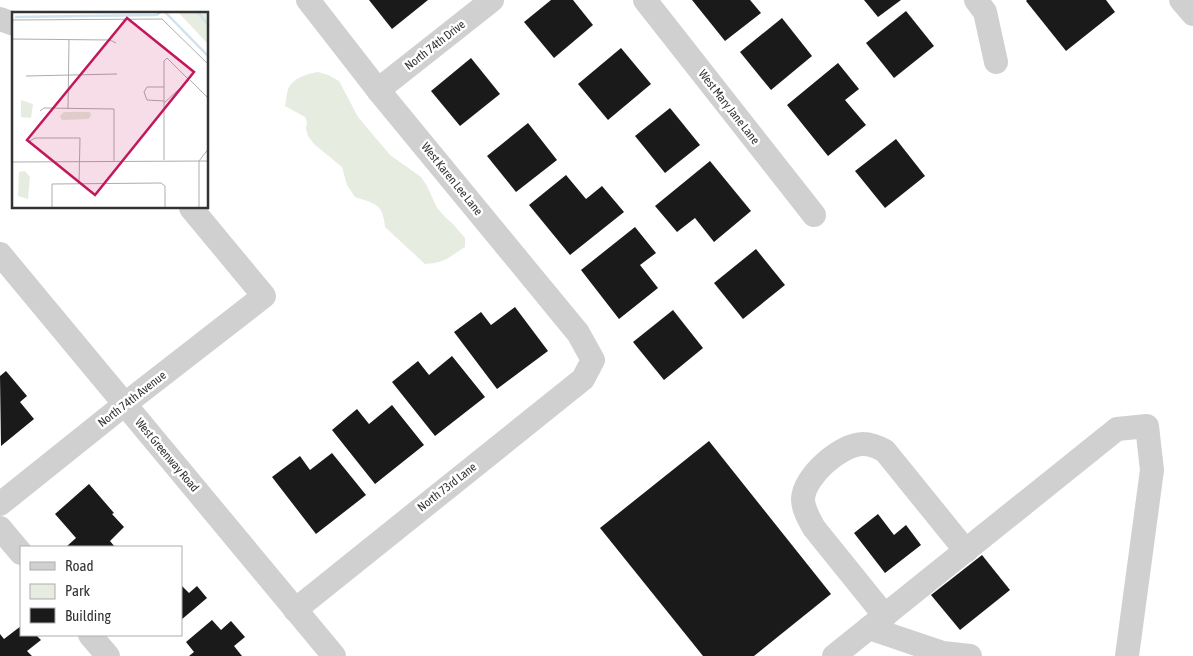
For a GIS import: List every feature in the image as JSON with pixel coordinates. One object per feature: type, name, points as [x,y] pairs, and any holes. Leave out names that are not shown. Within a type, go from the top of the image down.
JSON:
[{"type":"street","name":"West Karen Lee Lane","points":[[308,0],[378,90],[578,333],[593,360]]},
{"type":"street","name":"North 74th Drive","points":[[378,90],[492,0]]},
{"type":"street","name":"West Mary Jane Lane","points":[[645,0],[814,215]]},
{"type":"street","points":[[976,0],[985,12],[996,62]]},
{"type":"street","points":[[1181,0],[1193,14]]},
{"type":"street","points":[[0,19],[12,23]]},
{"type":"street","name":"North 74th Avenue","points":[[0,504],[264,296],[192,209]]},
{"type":"street","name":"West Greenway Road","points":[[0,254],[334,656]]},
{"type":"street","name":"North 73rd Lane","points":[[295,610],[583,380],[593,360]]},
{"type":"street","points":[[834,656],[1117,429],[1147,426],[1152,470],[1127,656]]},
{"type":"street","points":[[966,551],[885,451],[876,446],[863,444],[850,446],[818,470],[807,484],[803,499],[806,513],[877,622],[943,653],[970,656]]},
{"type":"street","points":[[0,528],[20,552]]},
{"type":"street","points":[[91,636],[108,656]]},
{"type":"green space","points":[[318,72],[339,81],[358,117],[390,155],[421,177],[437,208],[465,238],[465,247],[442,261],[425,264],[385,227],[382,213],[377,206],[355,197],[347,185],[342,167],[314,144],[308,136],[305,117],[285,106],[288,89],[294,81],[308,74]]},
{"type":"building","points":[[369,0],[428,0],[392,29]]},
{"type":"building","points":[[551,0],[573,0],[593,25],[554,58],[524,22]]},
{"type":"building","points":[[692,0],[750,0],[761,13],[725,41]]},
{"type":"building","points":[[864,0],[901,0],[878,17]]},
{"type":"building","points":[[1027,0],[1106,0],[1115,12],[1066,51]]},
{"type":"building","points":[[906,11],[934,46],[894,78],[866,43]]},
{"type":"building","points":[[782,18],[812,56],[771,90],[740,52]]},
{"type":"building","points":[[621,48],[651,84],[608,120],[578,84]]},
{"type":"building","points":[[471,58],[500,94],[460,126],[431,91]]},
{"type":"building","points":[[838,63],[859,89],[845,100],[866,125],[828,156],[787,105]]},
{"type":"building","points":[[670,108],[700,145],[665,173],[635,136]]},
{"type":"building","points":[[528,123],[557,160],[516,192],[487,156]]},
{"type":"building","points":[[896,139],[925,176],[885,208],[855,171]]},
{"type":"building","points":[[710,161],[751,211],[714,242],[695,218],[677,232],[655,206]]},
{"type":"building","points":[[566,175],[586,199],[602,186],[624,212],[570,255],[529,205]]},
{"type":"building","points":[[635,227],[656,253],[640,265],[658,288],[619,319],[581,270]]},
{"type":"building","points":[[756,249],[785,285],[743,319],[714,283]]},
{"type":"building","points":[[515,307],[548,351],[497,389],[454,332],[481,312],[491,325]]},
{"type":"building","points":[[673,310],[703,348],[664,380],[633,342]]},
{"type":"building","points":[[452,356],[485,397],[435,436],[392,382],[418,361],[429,375]]},
{"type":"building","points":[[6,371],[27,396],[20,402],[34,419],[1,446],[0,376]]},
{"type":"building","points":[[392,405],[424,445],[375,484],[332,430],[357,409],[369,424]]},
{"type":"building","points":[[709,441],[831,594],[754,656],[703,656],[600,528]]},
{"type":"building","points":[[332,453],[366,495],[316,534],[272,477],[300,456],[310,470]]},
{"type":"building","points":[[89,484],[124,527],[110,541],[114,546],[67,546],[76,538],[55,514]]},
{"type":"building","points":[[878,514],[894,535],[906,525],[921,545],[885,573],[854,533]]},
{"type":"building","points":[[982,555],[1010,590],[960,630],[931,595]]},
{"type":"building","points":[[182,586],[189,593],[197,586],[207,598],[182,619]]},
{"type":"building","points":[[212,620],[221,630],[231,621],[245,637],[234,646],[242,656],[189,656],[194,652],[186,642]]},
{"type":"building","points":[[20,627],[20,636],[37,636],[41,640],[27,651],[32,656],[0,656],[0,634],[4,639]]}]
